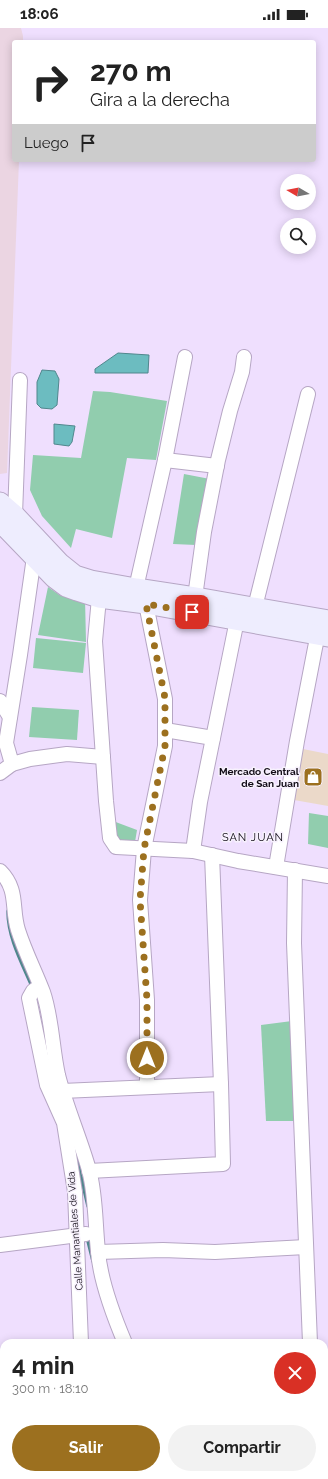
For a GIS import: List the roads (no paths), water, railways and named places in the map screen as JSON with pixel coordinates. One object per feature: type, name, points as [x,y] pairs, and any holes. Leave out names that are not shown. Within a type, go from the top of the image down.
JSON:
[{"type":"street","points":[[136,588],[165,460],[185,357]]},
{"type":"street","points":[[195,597],[204,532],[217,466],[230,411],[242,372],[244,357]]},
{"type":"street","points":[[8,518],[18,471],[20,380]]},
{"type":"street","points":[[255,607],[308,394]]},
{"type":"street","points":[[165,460],[217,466]]},
{"type":"street","points":[[0,502],[8,518],[34,557],[54,578],[66,587],[99,598],[146,604],[237,620],[326,626]]},
{"type":"street","points":[[8,518],[76,576],[136,588],[255,607],[326,626]]},
{"type":"street","points":[[12,764],[6,744],[34,557]]},
{"type":"street","points":[[99,598],[95,641],[106,801],[110,838],[116,846],[193,851],[328,876]]},
{"type":"street","points":[[146,604],[165,698],[165,746],[144,849],[140,900],[147,1000],[147,1086]]},
{"type":"street","points":[[193,851],[200,802],[237,620]]},
{"type":"street","points":[[276,867],[297,741],[326,626]]},
{"type":"street","points":[[0,700],[10,717]]},
{"type":"street","points":[[165,730],[213,738]]},
{"type":"street","points":[[0,773],[12,764],[30,758],[67,754],[103,757]]},
{"type":"street","points":[[89,1170],[223,1164],[212,855]]},
{"type":"street","points":[[295,870],[294,944],[310,1339]]},
{"type":"street","points":[[0,871],[5,876],[13,893],[17,928],[43,993],[49,1016],[56,1065],[62,1091],[89,1170],[95,1211],[98,1252],[107,1294],[124,1339]]},
{"type":"street","name":"Calle Manantiales de Vida","points":[[40,986],[33,991],[29,998],[46,1085],[64,1123],[75,1192],[82,1339]]},
{"type":"street","points":[[62,1091],[147,1086],[221,1084]]},
{"type":"street","points":[[0,1245],[97,1233]]},
{"type":"street","points":[[98,1252],[163,1250],[215,1252],[306,1247]]},
{"type":"waterway","points":[[8,911],[10,930],[19,958],[31,984]]},
{"type":"waterway","points":[[77,1160],[88,1206]]},
{"type":"waterway","points":[[88,1236],[93,1261]]},
{"type":"place","name":"Mercado Central de San Juan","points":[[313,777]]},
{"type":"district","name":"SAN JUAN","points":[[253,837]]}]
